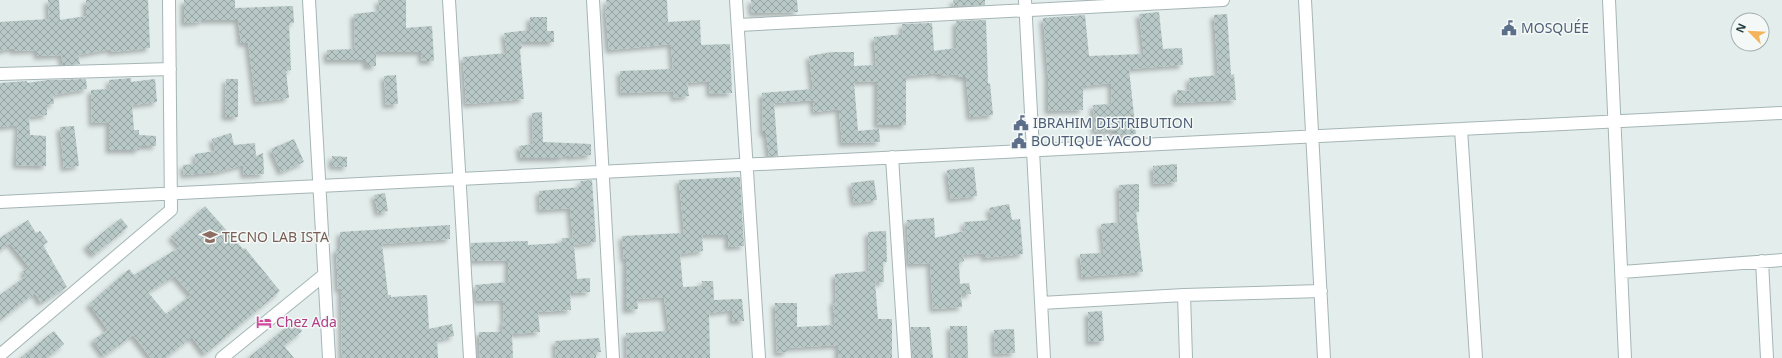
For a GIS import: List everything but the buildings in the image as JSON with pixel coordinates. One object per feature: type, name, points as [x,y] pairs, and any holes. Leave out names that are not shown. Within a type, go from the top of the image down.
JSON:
[{"type":"street","points":[[0,354],[171,210],[169,0]]},
{"type":"street","points":[[309,0],[329,358]]},
{"type":"street","points":[[449,0],[470,358]]},
{"type":"street","points":[[593,0],[613,358]]},
{"type":"street","points":[[736,0],[759,358]]},
{"type":"street","points":[[738,25],[1025,5],[1223,0]]},
{"type":"street","points":[[1306,0],[1324,358]]},
{"type":"street","points":[[1610,0],[1625,358]]},
{"type":"street","points":[[1025,5],[1044,358]]},
{"type":"street","points":[[0,74],[170,69]]},
{"type":"street","points":[[0,202],[1782,113]]},
{"type":"street","points":[[1461,129],[1476,358]]},
{"type":"street","points":[[892,157],[905,358]]},
{"type":"street","points":[[1622,272],[1782,260]]},
{"type":"street","points":[[1762,261],[1766,358]]},
{"type":"street","points":[[222,358],[324,274]]},
{"type":"street","points":[[1041,303],[1184,295],[1321,291]]},
{"type":"street","points":[[1184,295],[1186,358]]},
{"type":"place","name":"MOSQUÉE","points":[[1509,28]]},
{"type":"place","name":"IBRAHIM DISTRIBUTION","points":[[1021,123]]},
{"type":"place","name":"BOUTIQUE YACOU","points":[[1019,141]]},
{"type":"place","name":"TECNO LAB ISTA","points":[[210,237]]},
{"type":"place","name":"Chez Ada","points":[[264,322]]}]
